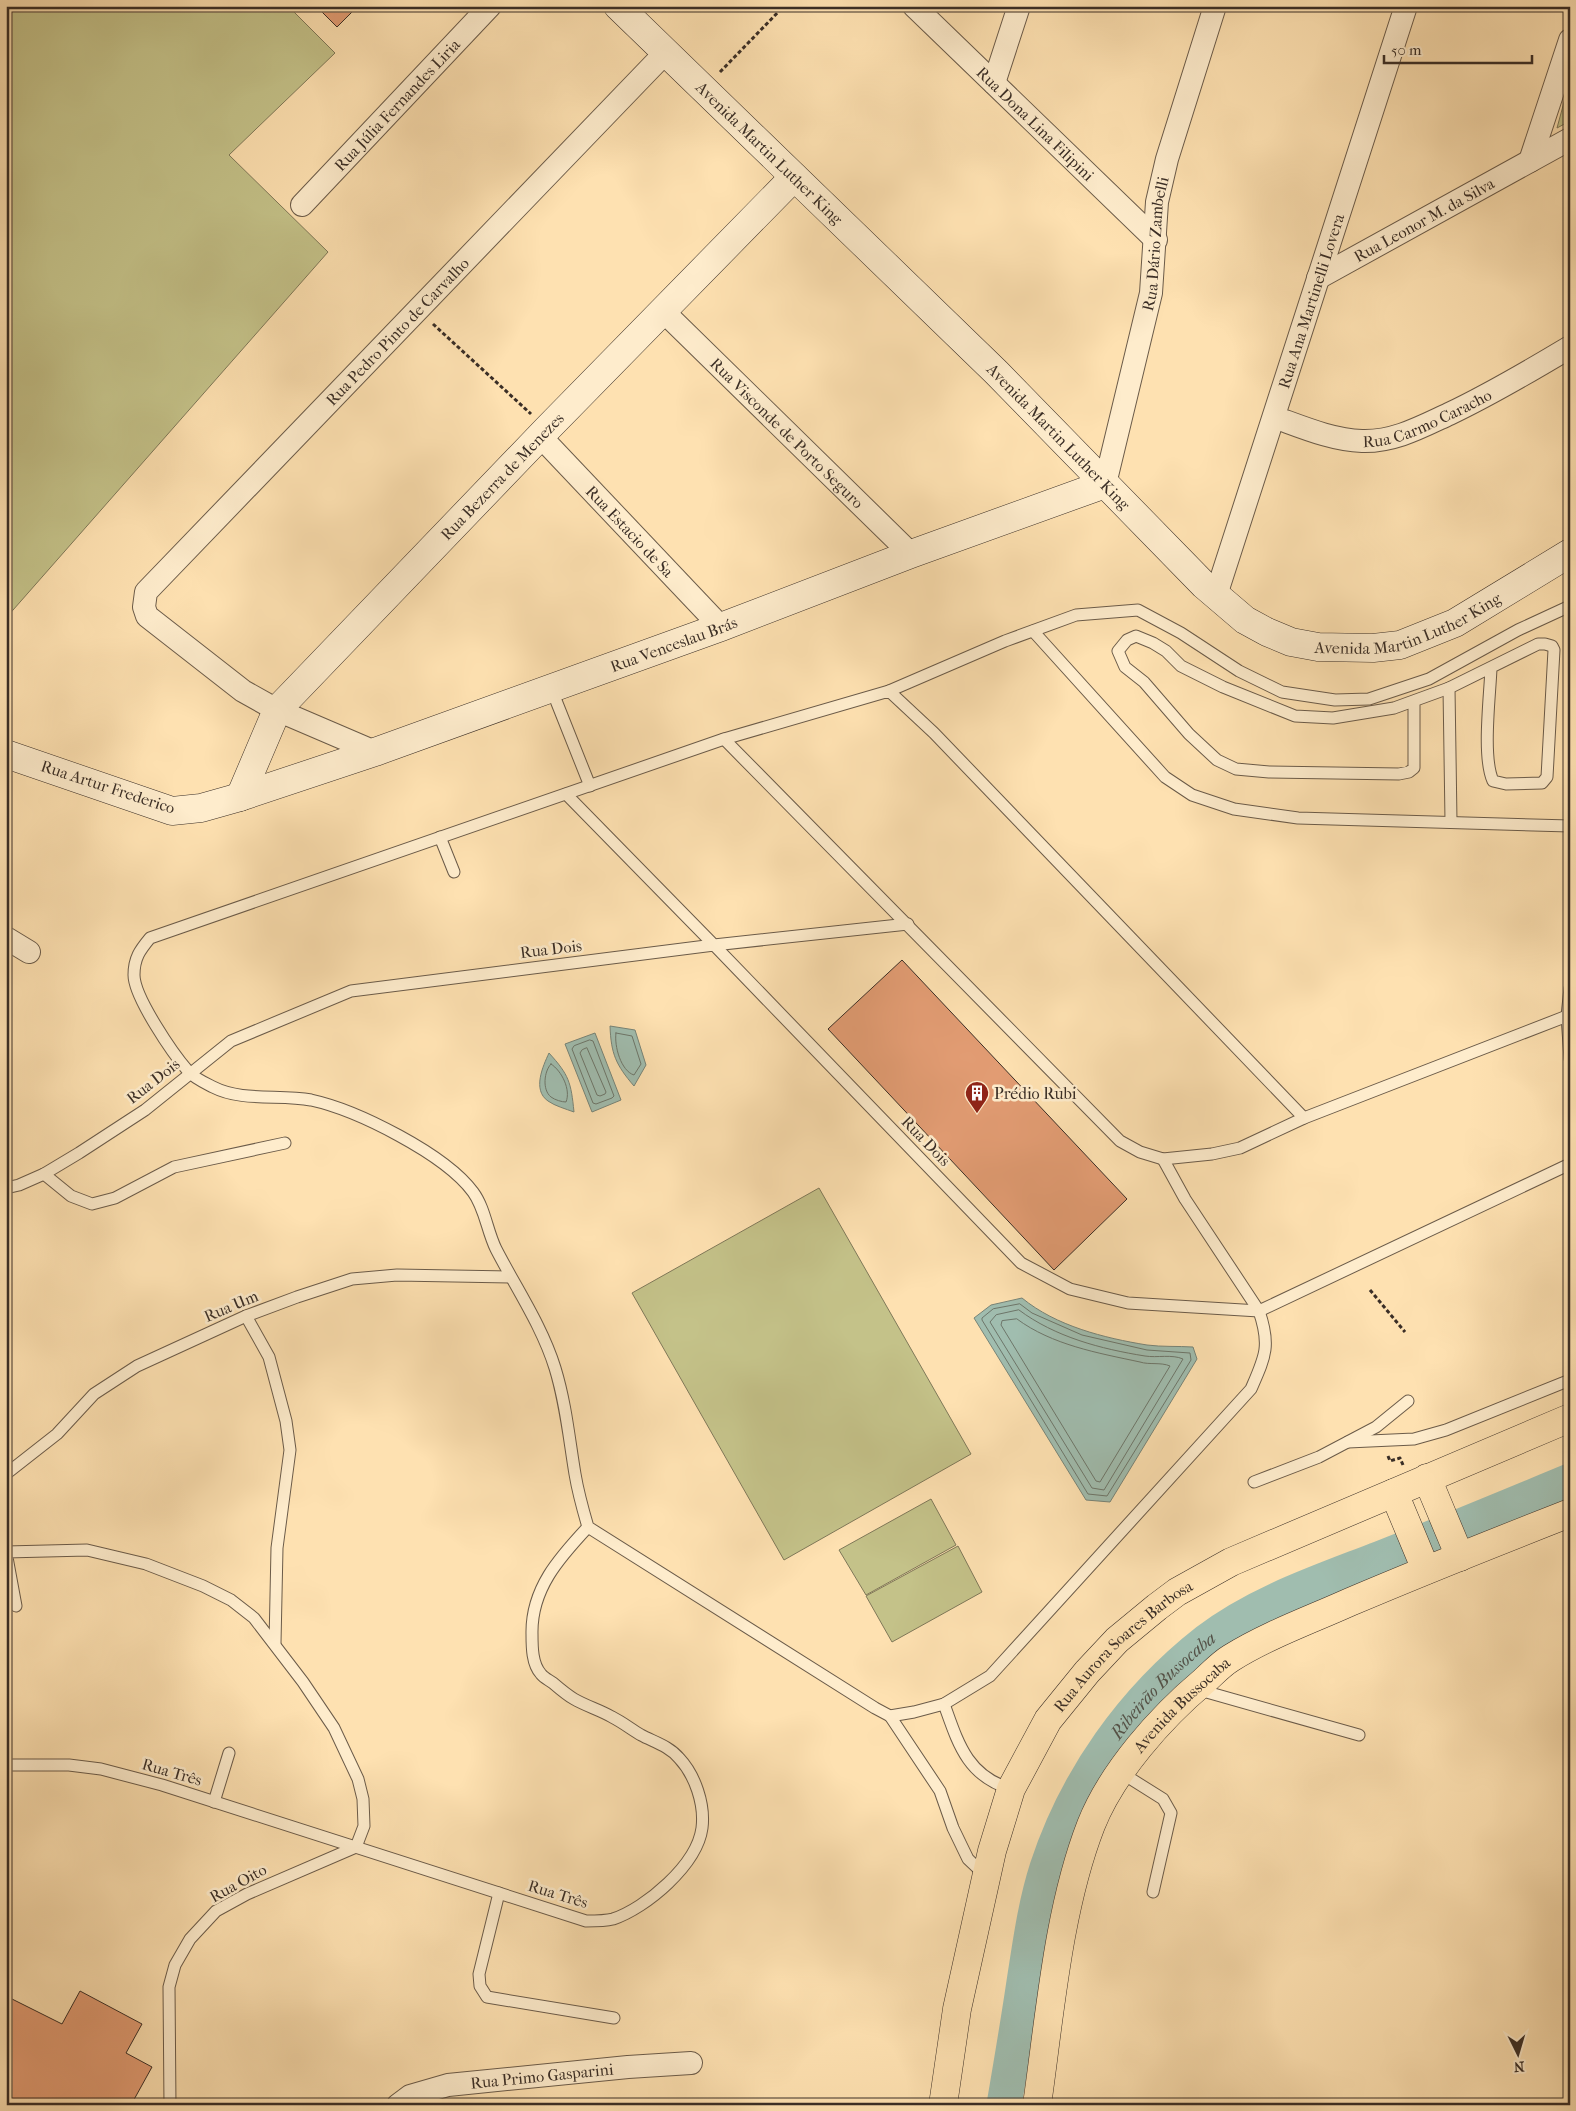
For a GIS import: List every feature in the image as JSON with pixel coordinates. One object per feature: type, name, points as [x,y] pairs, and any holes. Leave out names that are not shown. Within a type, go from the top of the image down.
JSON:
[{"type":"main road","name":"Rua Aurora Soares Barbosa","points":[[943,2105],[957,2009],[986,1876],[1011,1789],[1048,1720],[1099,1659],[1118,1640],[1177,1592],[1231,1562],[1431,1488],[1570,1418]]},
{"type":"main road","points":[[1431,1488],[1458,1551]]},
{"type":"main road","points":[[1396,1500],[1424,1565]]},
{"type":"main road","name":"Avenida Bussocaba","points":[[1037,2105],[1062,1930],[1075,1870],[1092,1823],[1120,1772],[1151,1732],[1194,1689],[1229,1659],[1276,1634],[1458,1551],[1570,1513]]},
{"type":"street","name":"Rua Júlia Fernandes Liria","points":[[302,205],[490,6]]},
{"type":"street","name":"Avenida Martin Luther King","points":[[618,6],[665,54],[996,372],[1216,595],[1245,620],[1266,632],[1291,642],[1318,647],[1373,648],[1400,645],[1454,623],[1570,553]]},
{"type":"street","name":"Rua Dona Lina Filipini","points":[[914,6],[1156,240]]},
{"type":"street","points":[[994,84],[1019,6]]},
{"type":"street","name":"Rua Dário Zambelli","points":[[1105,484],[1151,293],[1158,202],[1167,159],[1215,6]]},
{"type":"street","name":"Rua Ana Martinelli Lovera","points":[[1216,595],[1406,6]]},
{"type":"street","points":[[1530,161],[1570,40]]},
{"type":"street","name":"Rua Pedro Pinto de Carvalho","points":[[277,710],[243,691],[147,616],[144,607],[146,592],[665,54]]},
{"type":"street","name":"Rua Leonor M. da Silva","points":[[1318,278],[1570,139]]},
{"type":"street","name":"Rua Bezerra de Menezes","points":[[240,797],[277,710],[544,432],[794,178]]},
{"type":"street","name":"Rua Visconde de Porto Seguro","points":[[662,311],[911,554]]},
{"type":"street","name":"Rua Carmo Caracho","points":[[1274,417],[1321,434],[1362,441],[1387,440],[1414,430],[1492,393],[1570,347]]},
{"type":"street","name":"Rua Estacio de Sa","points":[[544,432],[721,627]]},
{"type":"street","name":"Rua Venceslau Brás","points":[[240,797],[375,752],[721,627],[911,554],[1105,484]]},
{"type":"street","points":[[277,710],[375,752]]},
{"type":"street","name":"Rua Artur Frederico","points":[[6,754],[172,811],[201,808],[240,797]]},
{"type":"street","points":[[6,938],[29,952]]},
{"type":"street","name":"Rua Primo Gasparini","points":[[400,2104],[410,2096],[448,2086],[628,2067],[691,2063]]},
{"type":"lane","points":[[986,1876],[968,1859],[953,1828],[940,1791],[890,1716],[588,1527],[575,1475],[566,1411],[554,1367],[542,1336],[491,1239],[483,1212],[473,1192],[454,1172],[425,1152],[389,1131],[345,1112],[312,1100],[237,1094],[215,1088],[190,1073],[150,1018],[133,976],[136,954],[150,938],[724,739],[888,692],[1005,641],[1076,615],[1138,610],[1181,633],[1239,671],[1282,692],[1335,700],[1369,699],[1430,679],[1518,630],[1570,606]]},
{"type":"lane","points":[[1033,631],[1165,777],[1192,795],[1234,809],[1298,818],[1570,826]]},
{"type":"lane","points":[[1414,701],[1414,768],[1409,772],[1399,774],[1269,772],[1236,769],[1217,760],[1189,734],[1144,682],[1125,667],[1118,651],[1127,640],[1136,636],[1153,643],[1166,651],[1181,666],[1223,688],[1295,716],[1333,718],[1394,708],[1449,688],[1538,644],[1552,646],[1554,650],[1547,777],[1542,783],[1506,784],[1493,781],[1490,774],[1488,749],[1490,668]]},
{"type":"lane","points":[[551,688],[590,786]]},
{"type":"lane","points":[[1449,688],[1451,821]]},
{"type":"lane","points":[[888,692],[934,733],[1304,1118]]},
{"type":"lane","points":[[724,739],[1120,1141],[1140,1152],[1163,1158],[1212,1154],[1240,1148],[1304,1118],[1567,1016]]},
{"type":"lane","points":[[566,794],[714,945],[908,924]]},
{"type":"lane","points":[[440,837],[454,872]]},
{"type":"lane","name":"Rua Dois","points":[[6,1188],[19,1186],[44,1174],[145,1110],[231,1041],[351,991],[714,945],[1021,1262],[1070,1290],[1128,1303],[1259,1311]]},
{"type":"lane","points":[[1570,988],[1567,1016],[1570,1058]]},
{"type":"lane","points":[[44,1174],[71,1196],[92,1204],[114,1198],[174,1167],[285,1143]]},
{"type":"lane","points":[[890,1716],[944,1704],[990,1676],[1251,1389],[1265,1357],[1266,1331],[1259,1311],[1185,1199],[1163,1158]]},
{"type":"lane","points":[[1259,1311],[1570,1164]]},
{"type":"lane","name":"Rua Um","points":[[6,1474],[57,1434],[94,1394],[115,1380],[137,1366],[246,1316],[352,1279],[397,1275],[510,1277]]},
{"type":"lane","points":[[246,1316],[268,1357],[286,1421],[290,1450],[276,1548],[274,1643]]},
{"type":"lane","points":[[1348,1442],[1414,1439],[1438,1432],[1570,1380]]},
{"type":"lane","points":[[1254,1482],[1319,1457],[1376,1428],[1408,1401]]},
{"type":"lane","name":"Rua Três","points":[[6,1765],[68,1765],[101,1770],[162,1785],[586,1921],[611,1920],[632,1911],[657,1895],[674,1878],[694,1849],[702,1829],[701,1806],[695,1782],[680,1758],[666,1747],[611,1716],[572,1698],[540,1674],[532,1653],[534,1608],[542,1587],[558,1559],[588,1527]]},
{"type":"lane","points":[[16,1606],[6,1552],[87,1550],[146,1564],[203,1586],[231,1600],[254,1618],[334,1728],[358,1779],[363,1799],[364,1826],[356,1847]]},
{"type":"lane","points":[[1194,1689],[1359,1735]]},
{"type":"lane","points":[[944,1704],[970,1763],[977,1772],[995,1784],[1011,1789]]},
{"type":"lane","points":[[214,1802],[229,1753]]},
{"type":"lane","points":[[1120,1772],[1163,1799],[1171,1813],[1153,1892]]},
{"type":"lane","name":"Rua Oito","points":[[170,2105],[169,1987],[175,1964],[190,1939],[216,1911],[240,1898],[356,1847]]},
{"type":"lane","points":[[498,1893],[479,1974],[480,1986],[487,1997],[614,2018]]},
{"type":"path","points":[[703,90],[784,6]]},
{"type":"path","points":[[418,310],[544,432]]},
{"type":"path","points":[[1370,1290],[1405,1332]]},
{"type":"path","points":[[1390,1461],[1400,1458]]},
{"type":"shaded area","points":[[6,6],[288,6],[335,53],[229,155],[328,252],[6,618]]},
{"type":"shaded area","points":[[1570,80],[1570,121],[1557,128]]},
{"type":"shaded area","points":[[819,1188],[971,1454],[784,1560],[632,1293]]},
{"type":"shaded area","points":[[931,1499],[956,1545],[866,1595],[839,1550]]},
{"type":"shaded area","points":[[958,1546],[982,1592],[892,1642],[866,1596]]},
{"type":"water","points":[[610,1026],[635,1030],[646,1065],[634,1086],[623,1072],[613,1052]]},
{"type":"water","points":[[595,1033],[621,1100],[592,1112],[565,1044]]},
{"type":"water","points":[[549,1053],[561,1067],[568,1080],[572,1093],[574,1112],[551,1103],[543,1096],[540,1078]]},
{"type":"water","points":[[1022,1298],[1035,1308],[1065,1323],[1114,1339],[1147,1345],[1193,1347],[1197,1359],[1110,1502],[1086,1500],[974,1318],[991,1305]]},
{"type":"building","points":[[316,6],[358,6],[337,27]]},
{"type":"building","name":"Prédio Rubi","points":[[902,960],[1127,1199],[1054,1270],[828,1029]]},
{"type":"building","points":[[80,1991],[142,2024],[126,2053],[152,2067],[131,2105],[6,2105],[6,1996],[62,2024]]},
{"type":"waterway","name":"Ribeirão Bussocaba","points":[[1004,2105],[1033,1925],[1047,1868],[1059,1835],[1091,1772],[1110,1743],[1155,1688],[1207,1641],[1247,1615],[1269,1604],[1313,1584],[1570,1481]]},
{"type":"place","name":"Prédio Rubi","points":[[977,1114]]}]
